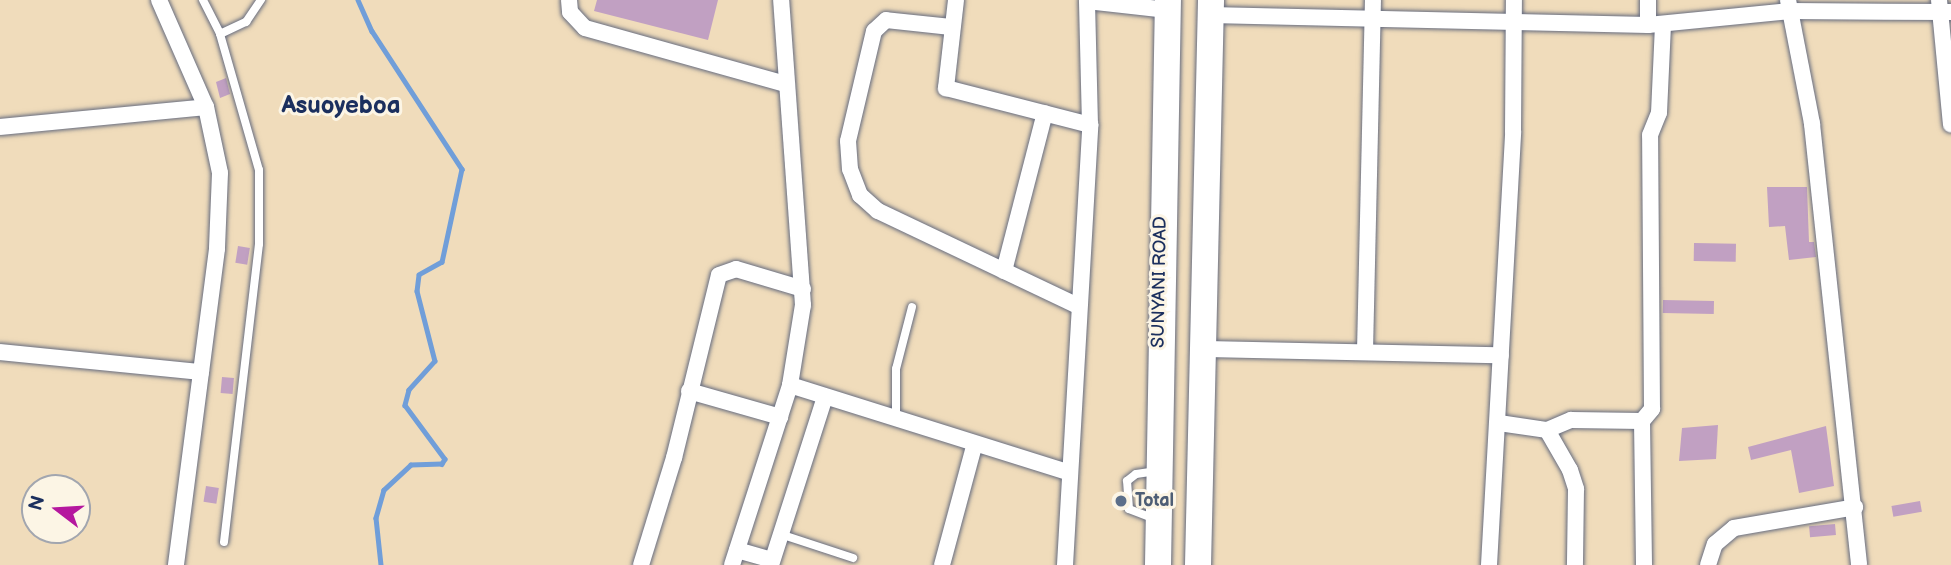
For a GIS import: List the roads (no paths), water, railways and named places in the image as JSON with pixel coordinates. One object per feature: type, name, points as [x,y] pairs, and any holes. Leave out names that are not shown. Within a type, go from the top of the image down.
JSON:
[{"type":"main road","name":"SUNYANI ROAD","points":[[1158,565],[1157,471],[1168,5]]},
{"type":"main road","points":[[1198,565],[1211,7]]},
{"type":"street","points":[[159,0],[206,107],[220,173],[217,249],[176,565]]},
{"type":"street","points":[[569,0],[570,12],[585,28],[786,84]]},
{"type":"street","points":[[781,0],[803,289],[790,386],[734,557],[771,562],[825,397]]},
{"type":"street","points":[[956,0],[946,88],[1090,125]]},
{"type":"street","points":[[1065,565],[1068,472],[1090,125],[1087,0],[1168,5]]},
{"type":"street","points":[[1365,351],[1373,0]]},
{"type":"street","points":[[1489,565],[1499,423],[1514,0]]},
{"type":"street","points":[[1644,565],[1642,421],[1652,409],[1650,135],[1658,113],[1656,25],[1648,0]]},
{"type":"street","points":[[1211,7],[1372,18],[1656,25],[1789,6],[1944,9],[1951,124]]},
{"type":"street","points":[[1789,6],[1812,124],[1855,507],[1859,565]]},
{"type":"street","points":[[951,27],[886,20],[874,31],[848,141],[850,169],[860,195],[878,211],[1078,306]]},
{"type":"street","points":[[0,127],[206,107]]},
{"type":"street","points":[[1004,271],[1045,113]]},
{"type":"street","points":[[641,565],[690,391],[719,275],[736,269],[803,289]]},
{"type":"street","points":[[1203,349],[1501,355]]},
{"type":"street","points":[[0,352],[201,372]]},
{"type":"street","points":[[790,386],[974,446],[1068,472]]},
{"type":"street","points":[[690,391],[779,418]]},
{"type":"street","points":[[1499,423],[1547,430],[1571,420],[1642,421]]},
{"type":"street","points":[[1547,430],[1575,480],[1575,565]]},
{"type":"street","points":[[942,565],[974,446]]},
{"type":"street","points":[[1708,565],[1715,544],[1734,527],[1855,507]]},
{"type":"lane","points":[[203,0],[220,34],[259,170],[259,244],[224,542]]},
{"type":"lane","points":[[220,34],[247,22],[261,0]]},
{"type":"lane","points":[[896,419],[895,369],[912,307]]},
{"type":"lane","points":[[780,534],[853,558]]},
{"type":"waterway","points":[[358,0],[372,31],[462,169],[442,262],[419,275],[417,291],[435,361],[409,390],[405,405],[445,459],[442,464],[411,465],[384,490],[376,518],[381,565]]},
{"type":"place","name":"Total","points":[[1121,501]]},
{"type":"district","name":"Asuoyeboa","points":[[341,106]]}]
